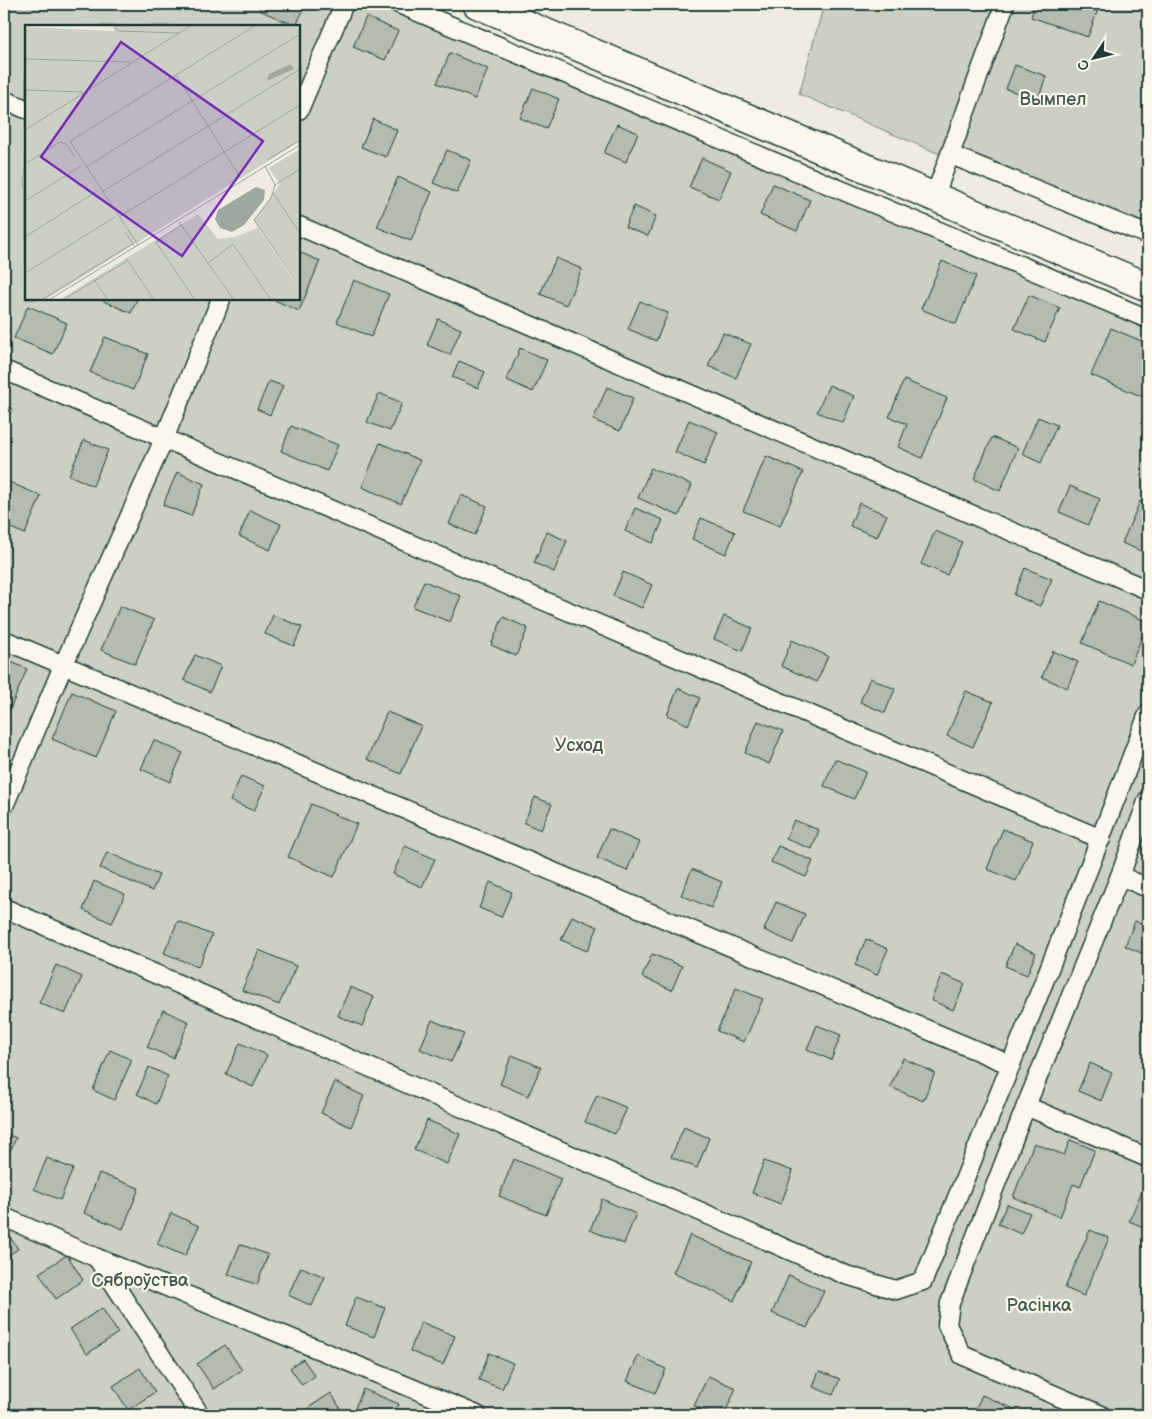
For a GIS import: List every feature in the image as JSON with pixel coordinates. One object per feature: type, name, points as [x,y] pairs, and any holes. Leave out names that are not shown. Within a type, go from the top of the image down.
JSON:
[{"type":"street","points":[[477,4],[1148,287]]},
{"type":"lane","points":[[300,108],[344,4]]},
{"type":"lane","points":[[399,4],[1148,319]]},
{"type":"lane","points":[[934,198],[1004,4]]},
{"type":"lane","points":[[4,100],[25,109]]},
{"type":"lane","points":[[951,155],[1148,235]]},
{"type":"lane","points":[[300,226],[1148,590]]},
{"type":"lane","points":[[4,806],[63,666],[164,439],[221,300]]},
{"type":"lane","points":[[4,370],[1101,839]]},
{"type":"lane","points":[[4,640],[1011,1065]]},
{"type":"lane","points":[[4,908],[846,1275],[896,1290],[923,1281],[1101,839],[1148,714]]},
{"type":"lane","points":[[1101,1415],[962,1356],[947,1325],[950,1303],[1026,1106],[1120,876],[1148,800]]},
{"type":"lane","points":[[1120,876],[1148,888]]},
{"type":"lane","points":[[1026,1106],[1148,1158]]},
{"type":"lane","points":[[4,1217],[97,1258],[477,1415]]},
{"type":"lane","points":[[97,1258],[200,1415]]},
{"type":"green space","name":"Усход","points":[[4,4],[422,4],[1148,310],[1148,1415],[4,1415]]},
{"type":"green space","name":"Вымпел","points":[[824,4],[1148,4],[1148,243],[799,94]]},
{"type":"building","points":[[262,4],[306,4],[296,25],[259,10]]},
{"type":"building","points":[[1035,4],[1100,4],[1088,37],[1031,17]]},
{"type":"building","points":[[366,17],[398,31],[385,60],[353,47]]},
{"type":"building","points":[[450,53],[488,69],[475,99],[437,83]]},
{"type":"building","points":[[1015,65],[1046,76],[1038,100],[1006,89]]},
{"type":"building","points":[[533,88],[559,99],[546,129],[520,118]]},
{"type":"building","points":[[373,119],[397,130],[386,157],[361,147]]},
{"type":"building","points":[[617,124],[638,133],[626,162],[604,153]]},
{"type":"building","points":[[447,150],[471,160],[457,193],[433,183]]},
{"type":"building","points":[[702,158],[731,171],[719,199],[689,187]]},
{"type":"building","points":[[398,177],[432,192],[411,241],[377,227]]},
{"type":"building","points":[[773,184],[810,200],[797,231],[760,215]]},
{"type":"building","points":[[634,206],[656,216],[648,236],[625,227]]},
{"type":"building","points":[[300,252],[320,261],[299,311],[274,300],[300,300]]},
{"type":"building","points":[[556,258],[582,269],[566,305],[540,294]]},
{"type":"building","points":[[942,261],[976,276],[956,324],[921,309]]},
{"type":"building","points":[[354,280],[389,294],[371,337],[337,322]]},
{"type":"building","points":[[1029,295],[1060,308],[1045,342],[1014,329]]},
{"type":"building","points":[[101,300],[137,300],[131,313]]},
{"type":"building","points":[[640,301],[668,313],[656,341],[628,329]]},
{"type":"building","points":[[28,306],[67,323],[53,354],[14,338]]},
{"type":"building","points":[[438,319],[461,329],[450,355],[427,345]]},
{"type":"building","points":[[1111,328],[1148,344],[1148,399],[1091,375]]},
{"type":"building","points":[[723,333],[751,344],[736,378],[708,366]]},
{"type":"building","points":[[105,337],[148,354],[133,390],[90,372]]},
{"type":"building","points":[[520,348],[547,360],[533,392],[507,380]]},
{"type":"building","points":[[459,361],[485,372],[478,388],[452,377]]},
{"type":"building","points":[[904,380],[947,398],[922,458],[898,447],[907,424],[889,417]]},
{"type":"building","points":[[269,381],[283,386],[270,415],[257,409]]},
{"type":"building","points":[[829,385],[854,396],[843,423],[817,412]]},
{"type":"building","points":[[607,387],[633,398],[620,431],[593,420]]},
{"type":"building","points":[[379,393],[402,403],[390,431],[367,422]]},
{"type":"building","points":[[4,405],[12,409],[4,428]]},
{"type":"building","points":[[1038,417],[1057,425],[1041,463],[1022,454]]},
{"type":"building","points":[[689,420],[718,432],[704,465],[675,452]]},
{"type":"building","points":[[291,426],[338,445],[327,471],[281,451]]},
{"type":"building","points":[[992,437],[1018,448],[1000,491],[974,479]]},
{"type":"building","points":[[84,440],[108,450],[93,486],[69,475]]},
{"type":"building","points":[[380,443],[420,460],[401,504],[362,487]]},
{"type":"building","points":[[766,456],[803,472],[780,526],[743,511]]},
{"type":"building","points":[[651,468],[692,485],[679,516],[638,498]]},
{"type":"building","points":[[177,472],[204,484],[191,516],[163,505]]},
{"type":"building","points":[[9,482],[41,496],[25,534],[4,525],[4,495]]},
{"type":"building","points":[[1070,486],[1100,499],[1088,525],[1059,512]]},
{"type":"building","points":[[461,495],[487,506],[475,535],[449,524]]},
{"type":"building","points":[[1140,501],[1148,504],[1148,554],[1122,543]]},
{"type":"building","points":[[859,503],[887,515],[877,537],[850,526]]},
{"type":"building","points":[[635,508],[663,520],[653,543],[625,531]]},
{"type":"building","points":[[250,510],[281,524],[270,550],[239,536]]},
{"type":"building","points":[[701,518],[735,532],[726,554],[692,539]]},
{"type":"building","points":[[935,531],[962,542],[947,575],[921,564]]},
{"type":"building","points":[[547,532],[567,541],[554,572],[534,563]]},
{"type":"building","points":[[1025,568],[1052,579],[1040,606],[1014,595]]},
{"type":"building","points":[[623,572],[652,585],[642,608],[613,596]]},
{"type":"building","points":[[424,581],[461,596],[450,622],[413,607]]},
{"type":"building","points":[[1099,601],[1148,622],[1131,664],[1082,643]]},
{"type":"building","points":[[120,606],[154,620],[135,664],[101,650]]},
{"type":"building","points":[[273,615],[302,627],[294,646],[265,634]]},
{"type":"building","points":[[724,616],[752,628],[742,651],[714,639]]},
{"type":"building","points":[[503,617],[528,628],[516,656],[491,645]]},
{"type":"building","points":[[792,640],[828,656],[817,682],[781,666]]},
{"type":"building","points":[[1053,651],[1078,662],[1067,688],[1042,677]]},
{"type":"building","points":[[195,655],[221,666],[210,692],[184,680]]},
{"type":"building","points":[[4,659],[27,669],[7,716],[4,715]]},
{"type":"building","points":[[870,678],[895,689],[885,713],[860,702]]},
{"type":"building","points":[[678,688],[700,698],[688,725],[667,715]]},
{"type":"building","points":[[966,691],[993,702],[973,747],[947,736]]},
{"type":"building","points":[[72,692],[116,711],[96,758],[52,739]]},
{"type":"building","points":[[387,712],[421,726],[401,774],[367,759]]},
{"type":"building","points":[[758,721],[783,731],[769,764],[745,753]]},
{"type":"building","points":[[154,740],[183,753],[170,782],[141,769]]},
{"type":"building","points":[[835,759],[866,772],[854,799],[824,786]]},
{"type":"building","points":[[241,776],[265,786],[254,811],[230,801]]},
{"type":"building","points":[[535,797],[552,804],[541,830],[524,823]]},
{"type":"building","points":[[311,804],[357,824],[334,877],[288,857]]},
{"type":"building","points":[[794,820],[819,830],[812,849],[786,839]]},
{"type":"building","points":[[609,829],[639,842],[627,871],[597,858]]},
{"type":"building","points":[[1003,829],[1033,841],[1016,881],[987,869]]},
{"type":"building","points":[[405,846],[435,859],[422,887],[393,874]]},
{"type":"building","points":[[778,846],[813,861],[806,877],[771,862]]},
{"type":"building","points":[[107,852],[159,875],[152,891],[100,868]]},
{"type":"building","points":[[692,869],[722,882],[711,908],[681,895]]},
{"type":"building","points":[[94,881],[125,894],[112,923],[83,910]]},
{"type":"building","points":[[490,882],[512,892],[501,917],[479,908]]},
{"type":"building","points":[[776,902],[805,914],[793,943],[764,930]]},
{"type":"building","points":[[572,916],[598,927],[587,951],[561,940]]},
{"type":"building","points":[[178,921],[212,935],[198,967],[164,953]]},
{"type":"building","points":[[1135,921],[1148,927],[1148,945],[1144,954],[1125,946]]},
{"type":"building","points":[[866,939],[888,949],[877,975],[855,965]]},
{"type":"building","points":[[1015,944],[1036,953],[1027,975],[1005,966]]},
{"type":"building","points":[[259,950],[296,966],[279,1005],[242,990]]},
{"type":"building","points":[[652,954],[682,966],[672,990],[642,977]]},
{"type":"building","points":[[56,965],[82,977],[65,1014],[39,1003]]},
{"type":"building","points":[[942,974],[965,984],[953,1010],[931,1000]]},
{"type":"building","points":[[350,987],[374,997],[362,1026],[338,1016]]},
{"type":"building","points":[[736,988],[763,999],[744,1042],[717,1031]]},
{"type":"building","points":[[163,1010],[189,1022],[173,1058],[147,1047]]},
{"type":"building","points":[[432,1020],[464,1034],[451,1062],[420,1049]]},
{"type":"building","points":[[817,1025],[841,1035],[831,1060],[807,1049]]},
{"type":"building","points":[[240,1043],[267,1055],[253,1087],[226,1074]]},
{"type":"building","points":[[110,1050],[132,1060],[114,1100],[93,1090]]},
{"type":"building","points":[[512,1055],[541,1067],[528,1096],[500,1084]]},
{"type":"building","points":[[903,1058],[935,1073],[923,1101],[890,1087]]},
{"type":"building","points":[[1090,1063],[1112,1073],[1101,1101],[1078,1091]]},
{"type":"building","points":[[149,1067],[168,1076],[156,1104],[137,1094]]},
{"type":"building","points":[[335,1082],[364,1096],[351,1127],[321,1113]]},
{"type":"building","points":[[597,1095],[627,1108],[615,1134],[585,1122]]},
{"type":"building","points":[[427,1120],[460,1134],[447,1164],[414,1150]]},
{"type":"building","points":[[684,1127],[709,1138],[697,1168],[671,1157]]},
{"type":"building","points":[[4,1133],[16,1138],[4,1165]]},
{"type":"building","points":[[1070,1140],[1095,1150],[1080,1187],[1073,1184],[1060,1217],[1013,1197],[1034,1143],[1064,1155]]},
{"type":"building","points":[[47,1158],[73,1169],[60,1200],[34,1189]]},
{"type":"building","points":[[514,1159],[561,1179],[546,1215],[499,1196]]},
{"type":"building","points":[[764,1161],[793,1171],[781,1204],[752,1193]]},
{"type":"building","points":[[99,1173],[139,1188],[123,1229],[84,1213]]},
{"type":"building","points":[[1142,1191],[1148,1194],[1148,1229],[1129,1221]]},
{"type":"building","points":[[602,1199],[636,1214],[624,1244],[590,1230]]},
{"type":"building","points":[[1007,1204],[1030,1213],[1021,1234],[998,1224]]},
{"type":"building","points":[[171,1213],[199,1226],[185,1256],[157,1244]]},
{"type":"building","points":[[4,1228],[18,1249],[4,1258]]},
{"type":"building","points":[[1090,1230],[1109,1238],[1084,1296],[1065,1288]]},
{"type":"building","points":[[690,1235],[751,1262],[734,1301],[673,1273]]},
{"type":"building","points":[[240,1244],[268,1255],[257,1285],[228,1274]]},
{"type":"building","points":[[67,1255],[83,1280],[56,1299],[39,1273]]},
{"type":"building","points":[[301,1267],[325,1277],[312,1306],[288,1295]]},
{"type":"building","points":[[789,1275],[824,1291],[807,1328],[772,1313]]},
{"type":"building","points":[[356,1297],[385,1308],[374,1337],[345,1326]]},
{"type":"building","points":[[102,1308],[118,1333],[87,1354],[70,1329]]},
{"type":"building","points":[[421,1322],[455,1336],[443,1365],[410,1351]]},
{"type":"building","points":[[225,1345],[242,1370],[214,1389],[197,1364]]},
{"type":"building","points":[[489,1353],[513,1363],[502,1389],[479,1380]]},
{"type":"building","points":[[638,1356],[666,1369],[655,1393],[627,1381]]},
{"type":"building","points":[[303,1359],[315,1376],[302,1385],[290,1368]]},
{"type":"building","points":[[140,1368],[155,1392],[128,1410],[113,1386]]},
{"type":"building","points":[[819,1371],[840,1379],[833,1395],[813,1387]]},
{"type":"building","points":[[708,1376],[736,1388],[724,1415],[716,1415],[694,1406]]},
{"type":"building","points":[[363,1389],[399,1404],[394,1415],[352,1415]]},
{"type":"building","points":[[331,1393],[343,1413],[340,1415],[309,1415],[305,1410]]},
{"type":"building","points":[[982,1395],[1023,1413],[1022,1415],[973,1415]]},
{"type":"park label","name":"Сяброўства","points":[[140,1280]]},
{"type":"park label","name":"Расінка","points":[[1039,1305]]}]
